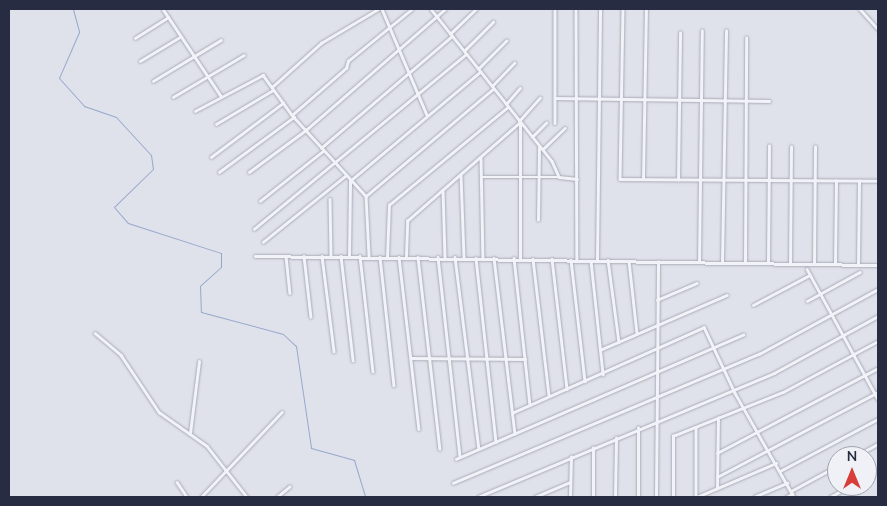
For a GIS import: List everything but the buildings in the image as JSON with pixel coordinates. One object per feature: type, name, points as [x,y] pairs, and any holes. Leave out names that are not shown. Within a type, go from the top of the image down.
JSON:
[{"type":"street","points":[[163,9],[221,96]]},
{"type":"street","points":[[216,124],[272,89],[321,43],[378,9]]},
{"type":"street","points":[[382,9],[426,115]]},
{"type":"street","points":[[219,172],[293,116],[390,26],[412,9]]},
{"type":"street","points":[[431,9],[539,145],[559,177]]},
{"type":"street","points":[[249,172],[306,130],[445,9]]},
{"type":"street","points":[[321,148],[451,35],[476,9]]},
{"type":"street","points":[[555,9],[555,123]]},
{"type":"street","points":[[576,9],[577,260]]},
{"type":"street","points":[[597,260],[600,9]]},
{"type":"street","points":[[623,9],[620,177],[678,180],[878,181]]},
{"type":"street","points":[[643,179],[646,9]]},
{"type":"street","points":[[860,9],[878,29]]},
{"type":"street","points":[[135,38],[168,17]]},
{"type":"street","points":[[254,229],[335,164],[465,53],[493,22]]},
{"type":"street","points":[[699,262],[702,31]]},
{"type":"street","points":[[722,263],[726,31]]},
{"type":"street","points":[[678,180],[680,33]]},
{"type":"street","points":[[140,61],[180,37]]},
{"type":"street","points":[[744,263],[746,38]]},
{"type":"street","points":[[152,81],[221,40]]},
{"type":"street","points":[[349,256],[350,181],[479,71],[506,41]]},
{"type":"street","points":[[173,97],[244,55]]},
{"type":"street","points":[[366,196],[492,87],[514,64]]},
{"type":"street","points":[[195,111],[261,74],[323,151],[366,196],[369,256]]},
{"type":"street","points":[[387,257],[389,205],[507,105],[520,88]]},
{"type":"street","points":[[406,257],[407,221],[481,158],[520,121],[540,98]]},
{"type":"street","points":[[555,98],[769,101]]},
{"type":"street","points":[[211,157],[283,103]]},
{"type":"street","points":[[520,121],[520,258]]},
{"type":"street","points":[[532,137],[546,123]]},
{"type":"street","points":[[542,150],[565,128]]},
{"type":"street","points":[[538,220],[539,145]]},
{"type":"street","points":[[768,263],[769,146]]},
{"type":"street","points":[[790,264],[791,147]]},
{"type":"street","points":[[814,264],[815,147]]},
{"type":"street","points":[[260,201],[323,151]]},
{"type":"street","points":[[481,158],[483,258]]},
{"type":"street","points":[[461,175],[464,258]]},
{"type":"street","points":[[263,242],[345,176]]},
{"type":"street","points":[[481,178],[559,177],[577,179]]},
{"type":"street","points":[[835,264],[836,181]]},
{"type":"street","points":[[858,264],[859,181]]},
{"type":"street","points":[[442,190],[445,257]]},
{"type":"street","points":[[330,199],[331,256]]},
{"type":"street","points":[[255,256],[533,258],[878,265]]},
{"type":"street","points":[[286,256],[290,293]]},
{"type":"street","points":[[304,256],[311,317]]},
{"type":"street","points":[[322,256],[334,351]]},
{"type":"street","points":[[341,256],[353,360]]},
{"type":"street","points":[[360,256],[372,371]]},
{"type":"street","points":[[380,256],[394,385]]},
{"type":"street","points":[[398,257],[419,429]]},
{"type":"street","points":[[418,257],[440,449]]},
{"type":"street","points":[[438,257],[460,458]]},
{"type":"street","points":[[456,258],[479,449]]},
{"type":"street","points":[[476,258],[496,442]]},
{"type":"street","points":[[494,258],[515,434]]},
{"type":"street","points":[[514,258],[530,405]]},
{"type":"street","points":[[533,258],[549,397]]},
{"type":"street","points":[[552,259],[567,389]]},
{"type":"street","points":[[571,260],[586,381]]},
{"type":"street","points":[[591,260],[603,374]]},
{"type":"street","points":[[608,260],[619,342]]},
{"type":"street","points":[[629,261],[637,334]]},
{"type":"street","points":[[656,497],[658,262]]},
{"type":"street","points":[[806,269],[877,393],[878,399]]},
{"type":"street","points":[[807,301],[860,272]]},
{"type":"street","points":[[753,305],[810,275]]},
{"type":"street","points":[[657,300],[697,283]]},
{"type":"street","points":[[453,483],[723,369],[878,289]]},
{"type":"street","points":[[600,350],[728,295]]},
{"type":"street","points":[[478,497],[732,388],[774,373],[878,316]]},
{"type":"street","points":[[512,413],[657,350],[704,327],[732,388],[760,432],[794,497]]},
{"type":"street","points":[[95,333],[122,355],[159,412],[207,446],[223,469],[247,497]]},
{"type":"street","points":[[456,459],[743,335]]},
{"type":"street","points":[[673,497],[673,436],[783,392],[878,341]]},
{"type":"street","points":[[411,358],[525,359]]},
{"type":"street","points":[[190,433],[199,362]]},
{"type":"street","points":[[717,453],[760,432],[878,368]]},
{"type":"street","points":[[717,476],[770,452],[877,393]]},
{"type":"street","points":[[201,497],[223,469],[282,412]]},
{"type":"street","points":[[717,489],[718,418]]},
{"type":"street","points":[[780,471],[878,419]]},
{"type":"street","points":[[638,428],[638,497]]},
{"type":"street","points":[[696,428],[697,497],[777,463]]},
{"type":"street","points":[[615,497],[616,438]]},
{"type":"street","points":[[593,448],[593,497]]},
{"type":"street","points":[[570,457],[570,497]]},
{"type":"street","points":[[786,497],[791,492],[827,472]]},
{"type":"street","points":[[177,482],[188,497]]},
{"type":"street","points":[[535,497],[570,482]]},
{"type":"street","points":[[754,497],[787,483]]},
{"type":"street","points":[[277,497],[289,487]]},
{"type":"waterway","points":[[73,9],[79,32],[59,78],[84,106],[116,117],[151,155],[153,169],[114,207],[128,223],[221,253],[221,267],[200,286],[201,312],[283,334],[296,346],[311,448],[354,460],[365,497]]}]
